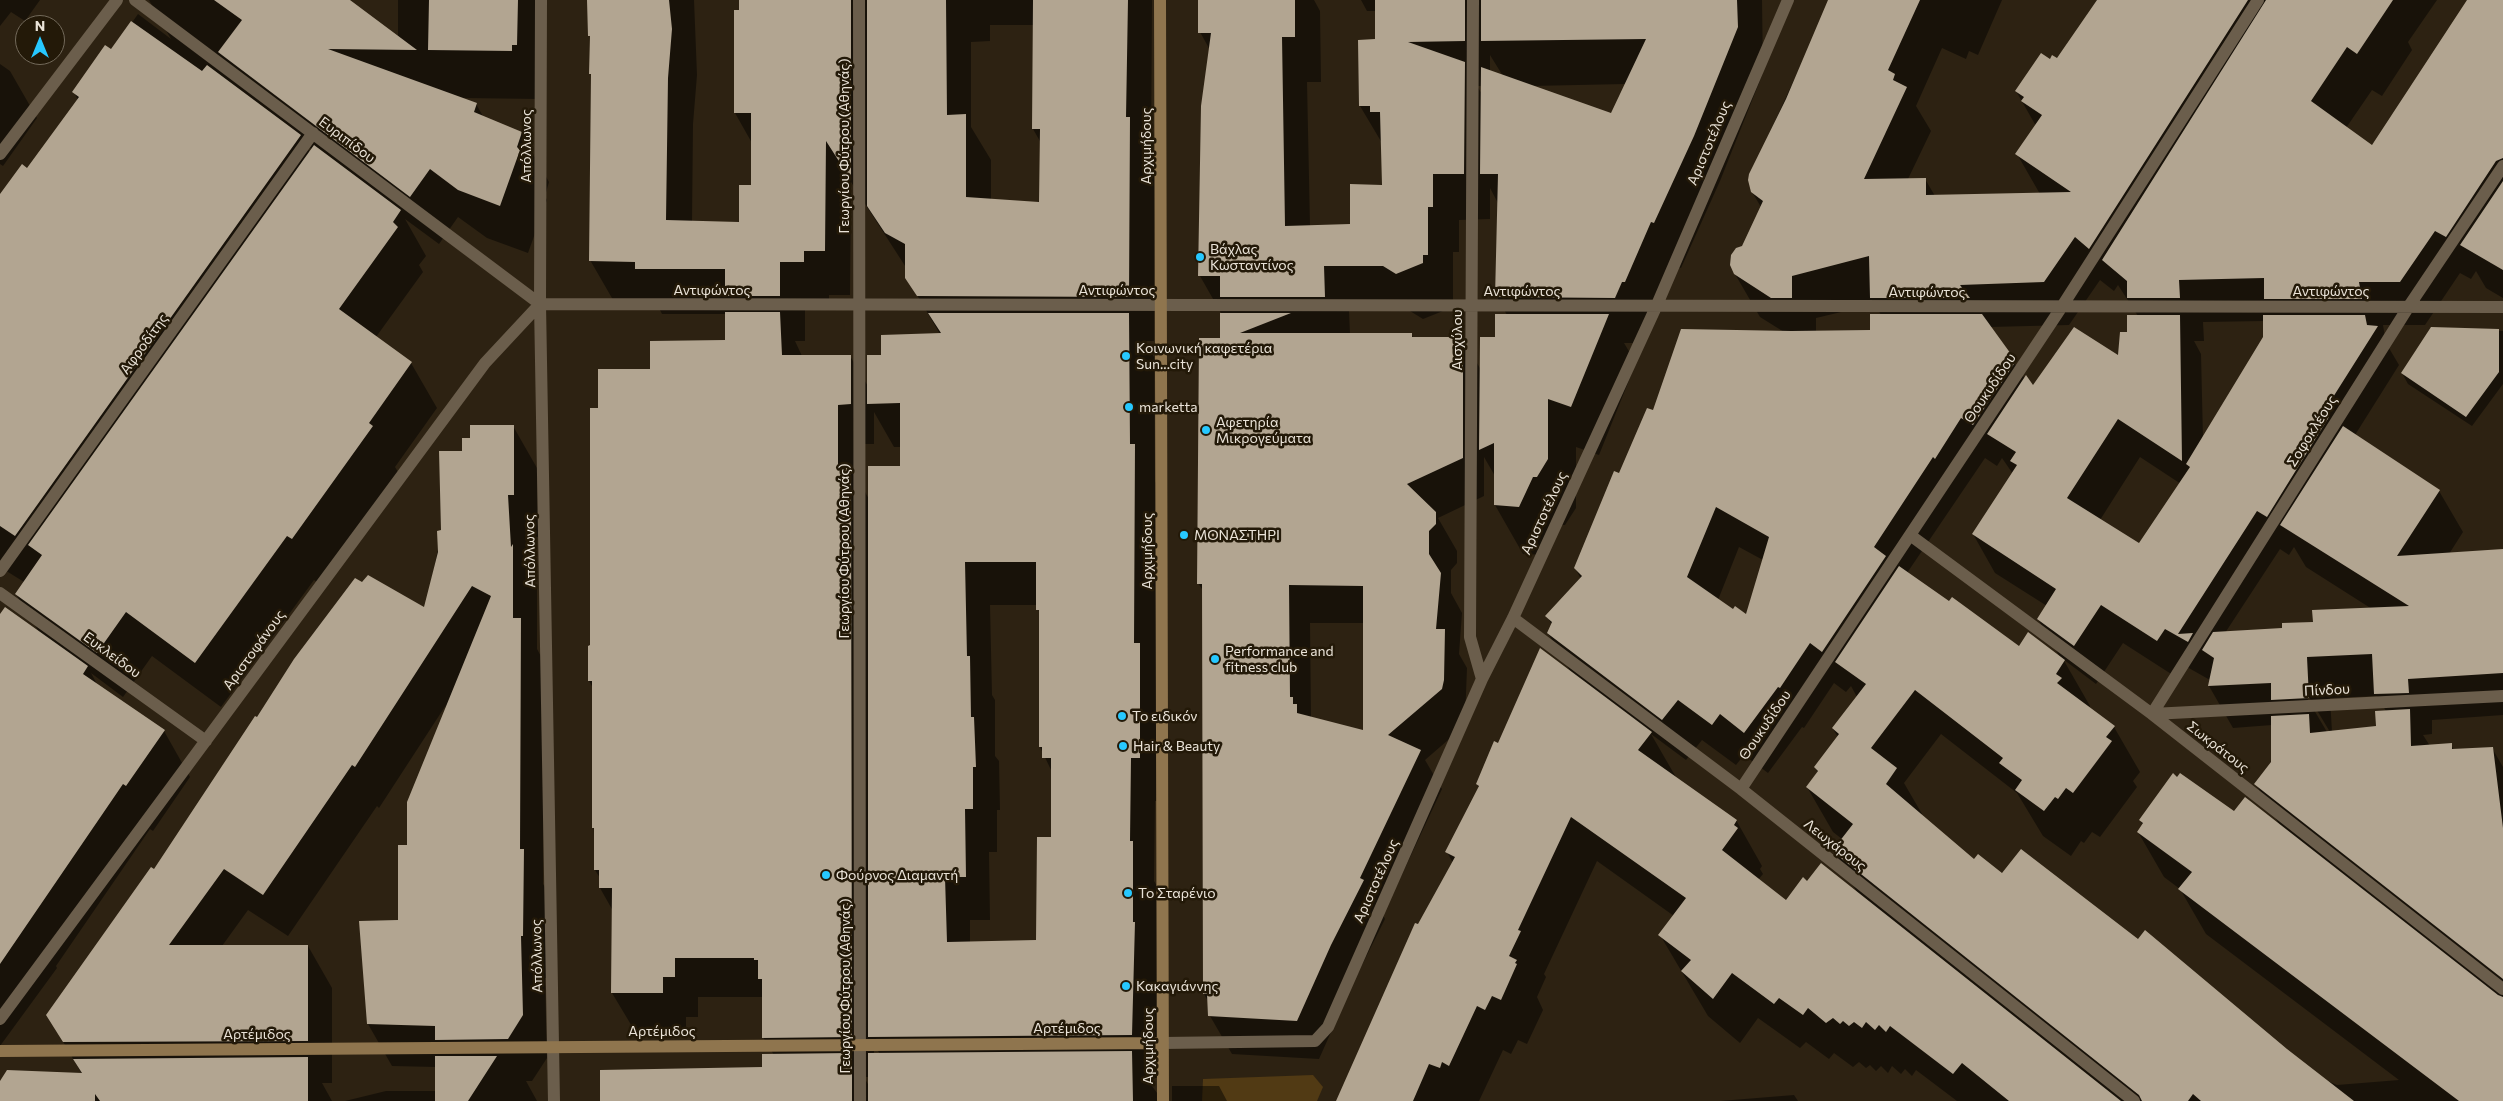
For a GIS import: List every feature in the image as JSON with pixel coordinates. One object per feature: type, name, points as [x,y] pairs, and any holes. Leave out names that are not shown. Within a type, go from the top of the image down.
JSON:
[{"type":"street","points":[[0,154],[117,0]]},
{"type":"street","name":"Ευριπίδου","points":[[135,0],[540,304]]},
{"type":"street","name":"Απόλλωνος","points":[[541,0],[540,304],[554,1101]]},
{"type":"street","name":"Γεωργίου Φύτρου (Αθηνάς)","points":[[859,0],[860,1101]]},
{"type":"street","name":"Αρχιμήδους","points":[[1160,0],[1163,1101]]},
{"type":"street","name":"Αισχύλου","points":[[1473,0],[1470,637],[1482,679]]},
{"type":"street","name":"Αριστοτέλους","points":[[1321,1034],[1328,1027],[1482,679],[1513,618],[1656,307],[1788,0]]},
{"type":"street","name":"Θουκυδίδου","points":[[1741,789],[2061,308],[2258,0]]},
{"type":"street","name":"Αφροδίτης","points":[[0,571],[313,134]]},
{"type":"street","name":"Σοφοκλέους","points":[[2152,714],[2408,306],[2503,166]]},
{"type":"street","name":"Αντιφώντος","points":[[540,304],[2061,308],[2503,307]]},
{"type":"street","name":"Αριστοφάνους","points":[[0,1019],[485,363],[540,304]]},
{"type":"street","name":"Σωκράτους","points":[[1910,535],[2152,714],[2503,989]]},
{"type":"street","name":"Ευκλείδου","points":[[0,593],[206,741]]},
{"type":"street","name":"Λεωχάρους","points":[[1513,618],[1741,789],[2134,1101]]},
{"type":"street","name":"Πίνδου","points":[[2152,714],[2503,696]]},
{"type":"street","name":"Αρτέμιδος","points":[[0,1051],[1163,1043],[1315,1041],[1321,1034]]},
{"type":"shaded area","points":[[1313,1075],[1323,1087],[1317,1101],[1202,1101],[1203,1079]]},
{"type":"building","points":[[214,0],[350,0],[417,50],[328,49],[477,103],[474,112],[522,132],[517,147],[520,150],[500,206],[458,190],[430,169],[410,197],[218,52],[242,20]]},
{"type":"building","points":[[429,0],[518,0],[517,45],[512,45],[512,51],[428,50]]},
{"type":"building","points":[[587,0],[669,0],[672,29],[668,78],[666,220],[739,222],[739,185],[751,185],[751,113],[734,113],[734,10],[739,10],[739,0],[851,0],[851,180],[826,141],[825,251],[804,251],[804,262],[780,262],[780,296],[725,296],[725,269],[635,269],[635,262],[589,261],[591,74],[589,74],[590,36],[588,36]]},
{"type":"building","points":[[867,0],[946,0],[947,115],[966,114],[966,197],[1039,202],[1040,129],[1032,129],[1033,0],[1128,0],[1126,117],[1130,117],[1129,297],[917,296],[905,278],[905,244],[885,233],[867,206]]},
{"type":"building","points":[[1198,0],[1295,0],[1295,37],[1282,37],[1285,226],[1350,224],[1350,184],[1382,185],[1380,112],[1370,112],[1370,106],[1359,106],[1358,40],[1375,39],[1375,0],[1465,0],[1465,41],[1408,42],[1465,62],[1464,174],[1433,174],[1433,207],[1428,207],[1428,255],[1423,255],[1423,263],[1396,274],[1383,266],[1324,266],[1325,297],[1220,297],[1220,276],[1198,276],[1201,106],[1211,33],[1198,33]]},
{"type":"building","points":[[1481,0],[1737,0],[1738,27],[1694,136],[1654,223],[1651,222],[1625,282],[1622,282],[1615,298],[1495,297],[1498,174],[1480,174],[1481,67],[1611,113],[1646,39],[1481,41]]},
{"type":"building","points":[[1828,0],[1920,0],[1888,70],[1895,74],[1893,80],[1907,87],[1864,179],[1926,178],[1926,195],[2071,192],[2015,154],[2042,115],[2021,101],[2024,97],[2015,91],[2041,53],[2050,59],[2052,55],[2057,58],[2097,0],[2248,0],[2089,249],[2075,237],[2044,282],[1960,285],[1970,298],[1870,298],[1869,256],[1792,276],[1792,298],[1771,298],[1734,274],[1730,265],[1731,255],[1736,248],[1742,246],[1763,201],[1751,192],[1748,180],[1749,174],[1786,99]]},
{"type":"building","points":[[2266,0],[2393,0],[2357,54],[2347,47],[2311,101],[2372,145],[2467,0],[2503,0],[2503,158],[2496,161],[2446,237],[2435,231],[2400,282],[2359,282],[2362,299],[2264,299],[2264,278],[2179,280],[2180,298],[2127,298],[2127,281],[2102,260]]},
{"type":"building","points":[[131,21],[202,71],[207,65],[301,135],[15,536],[0,526],[0,194],[22,164],[27,168],[79,97],[72,92],[105,45],[111,49]]},
{"type":"building","points":[[314,145],[401,210],[393,222],[398,227],[339,309],[412,362],[369,423],[373,426],[292,539],[287,536],[195,663],[126,612],[97,653],[15,594],[42,555],[28,545]]},
{"type":"building","points":[[2503,181],[2503,270],[2460,245]]},
{"type":"building","points":[[725,312],[780,312],[782,355],[851,355],[851,404],[838,405],[838,466],[851,466],[852,1037],[762,1038],[762,979],[758,979],[758,960],[754,960],[754,958],[675,958],[675,977],[663,977],[663,993],[611,993],[612,888],[599,888],[599,870],[594,870],[594,828],[592,828],[592,681],[588,681],[588,646],[590,645],[590,408],[598,408],[598,369],[650,369],[650,341],[725,340]]},
{"type":"building","points":[[928,313],[1129,313],[1130,444],[1135,444],[1134,643],[1140,643],[1140,758],[1131,758],[1130,841],[1133,841],[1133,922],[1135,922],[1132,1035],[868,1037],[868,466],[900,466],[900,403],[867,404],[867,355],[881,355],[881,335],[941,333]],"holes":[[[965,562],[1036,562],[1036,610],[1039,610],[1039,747],[1042,747],[1042,758],[1051,758],[1051,837],[1037,837],[1036,940],[947,942],[945,877],[966,877],[965,809],[973,809],[973,767],[976,767],[974,717],[971,717],[970,656],[967,656]]]},
{"type":"building","points":[[1220,313],[1291,313],[1240,333],[1412,333],[1412,337],[1463,337],[1463,458],[1407,484],[1436,512],[1436,524],[1429,531],[1429,554],[1441,573],[1436,629],[1445,629],[1444,680],[1442,689],[1388,735],[1421,750],[1360,878],[1364,880],[1331,945],[1297,1021],[1208,1016],[1207,994],[1203,994],[1202,584],[1197,584],[1199,338],[1220,338]],"holes":[[[1289,585],[1363,586],[1363,730],[1297,713],[1297,704],[1293,704],[1293,697],[1290,697]]]},
{"type":"building","points":[[1495,314],[1609,314],[1571,407],[1548,399],[1548,459],[1537,477],[1533,477],[1519,507],[1494,505],[1494,443],[1479,450],[1480,337],[1495,337]]},
{"type":"building","points":[[1870,314],[1982,314],[2016,361],[1973,425],[1961,418],[1935,459],[1933,457],[1874,547],[1886,556],[1822,652],[1810,643],[1780,688],[1778,687],[1744,733],[1720,714],[1712,725],[1678,700],[1662,720],[1547,633],[1552,622],[1545,616],[1582,576],[1574,568],[1614,471],[1619,473],[1647,408],[1653,410],[1681,329],[1870,330]],"holes":[[[1716,507],[1769,537],[1746,614],[1735,606],[1733,609],[1687,577]]]},
{"type":"building","points":[[2127,315],[2180,315],[2182,461],[2118,419],[2067,498],[2139,543],[2190,467],[2186,464],[2263,337],[2263,315],[2365,315],[2367,325],[2378,326],[2323,413],[2329,417],[2267,517],[2257,511],[2178,634],[2193,633],[2188,642],[2165,629],[2157,641],[2101,605],[2074,646],[2037,619],[2056,589],[1972,534],[2017,465],[2010,461],[2016,452],[1987,434],[2026,375],[2033,385],[2074,327],[2118,355],[2120,332],[2127,332]]},
{"type":"building","points":[[2431,327],[2499,329],[2499,372],[2466,417],[2401,373]]},
{"type":"building","points":[[470,425],[514,425],[514,495],[508,495],[511,547],[513,544],[513,618],[521,618],[520,849],[524,849],[523,936],[521,936],[523,1015],[508,1039],[435,1040],[435,1026],[367,1024],[359,921],[398,920],[398,845],[407,845],[407,802],[491,596],[472,586],[355,767],[352,765],[263,895],[224,869],[169,945],[308,945],[308,1041],[63,1042],[46,1015],[151,867],[154,869],[294,659],[355,578],[362,582],[368,575],[424,607],[438,552],[437,531],[441,530],[439,451],[462,451],[462,438],[470,438]]},
{"type":"building","points":[[2343,426],[2440,490],[2397,556],[2503,549],[2503,673],[2408,679],[2409,693],[2374,694],[2372,654],[2307,657],[2309,698],[2271,700],[2271,683],[2208,686],[2214,658],[2202,650],[2213,632],[2282,628],[2282,623],[2313,622],[2312,610],[2409,606],[2280,525]]},
{"type":"building","points":[[1899,566],[1949,601],[1952,597],[2019,646],[2028,632],[2065,660],[2056,674],[2062,678],[2057,683],[2115,726],[2106,737],[2112,741],[2073,793],[2066,788],[2058,799],[2055,797],[2044,811],[2015,790],[2022,780],[1999,763],[2003,758],[1915,690],[1871,748],[1897,768],[1886,784],[1974,859],[1978,854],[2002,873],[2021,849],[2138,939],[2145,930],[2287,1049],[2354,1101],[2201,1101],[2193,1094],[2188,1101],[2142,1101],[2139,1095],[1832,851],[1853,824],[1806,787],[1818,771],[1814,767],[1839,734],[1832,728],[1866,684],[1835,662]]},
{"type":"building","points":[[5,607],[88,666],[83,674],[165,730],[126,786],[123,784],[0,964],[0,614]]},
{"type":"building","points":[[1540,648],[1652,732],[1638,750],[1737,820],[1734,825],[1738,828],[1722,850],[1786,900],[1803,877],[1807,881],[1821,863],[2121,1101],[2009,1101],[1962,1063],[1953,1074],[1890,1026],[1886,1032],[1879,1025],[1875,1030],[1866,1022],[1862,1028],[1854,1022],[1849,1026],[1843,1021],[1840,1024],[1833,1018],[1826,1023],[1808,1008],[1803,1015],[1779,998],[1774,1004],[1732,973],[1713,999],[1681,971],[1691,960],[1658,935],[1686,898],[1571,817],[1518,930],[1521,931],[1509,956],[1517,960],[1515,963],[1517,964],[1501,1000],[1492,996],[1485,1010],[1477,1006],[1449,1066],[1442,1062],[1440,1068],[1429,1064],[1413,1101],[1336,1101],[1415,923],[1418,924],[1455,857],[1445,852],[1479,786],[1476,784],[1494,741],[1498,743]]},
{"type":"building","points":[[2410,709],[2411,746],[2452,743],[2452,749],[2493,747],[2503,828],[2503,979],[2254,784],[2271,762],[2271,716],[2309,714],[2310,733],[2376,726],[2375,711]]},
{"type":"building","points":[[2173,773],[2177,777],[2180,773],[2234,811],[2245,797],[2503,997],[2503,1101],[2459,1101],[2178,889],[2192,872],[2137,832],[2143,823],[2139,820]]},
{"type":"building","points":[[1132,1051],[1133,1101],[868,1101],[868,1053]]},
{"type":"building","points":[[852,1053],[852,1101],[600,1101],[600,1070],[762,1067],[762,1054]]},
{"type":"building","points":[[435,1056],[497,1056],[468,1101],[435,1101]]},
{"type":"building","points":[[308,1057],[308,1101],[100,1101],[95,1094],[95,1101],[0,1101],[0,1081],[7,1070],[82,1073],[73,1059]]},
{"type":"place","name":"Βάχλας Κωσταντίνος","points":[[1200,257]]},
{"type":"place","name":"Κοινωνική καφετέρια Sun...city","points":[[1126,356]]},
{"type":"place","name":"marketta","points":[[1129,407]]},
{"type":"place","name":"Αφετηρία Μικρογεύματα","points":[[1206,430]]},
{"type":"place","name":"ΜΟΝΑΣΤΗΡΙ","points":[[1184,535]]},
{"type":"place","name":"Performance and fitness club","points":[[1215,659]]},
{"type":"place","name":"Το ειδικόν","points":[[1122,716]]},
{"type":"place","name":"Hair & Beauty","points":[[1123,746]]},
{"type":"place","name":"Φούρνος Διαμαντή","points":[[826,875]]},
{"type":"place","name":"Το Σταρένιο","points":[[1128,893]]},
{"type":"place","name":"Κακαγιάννης","points":[[1126,986]]}]
